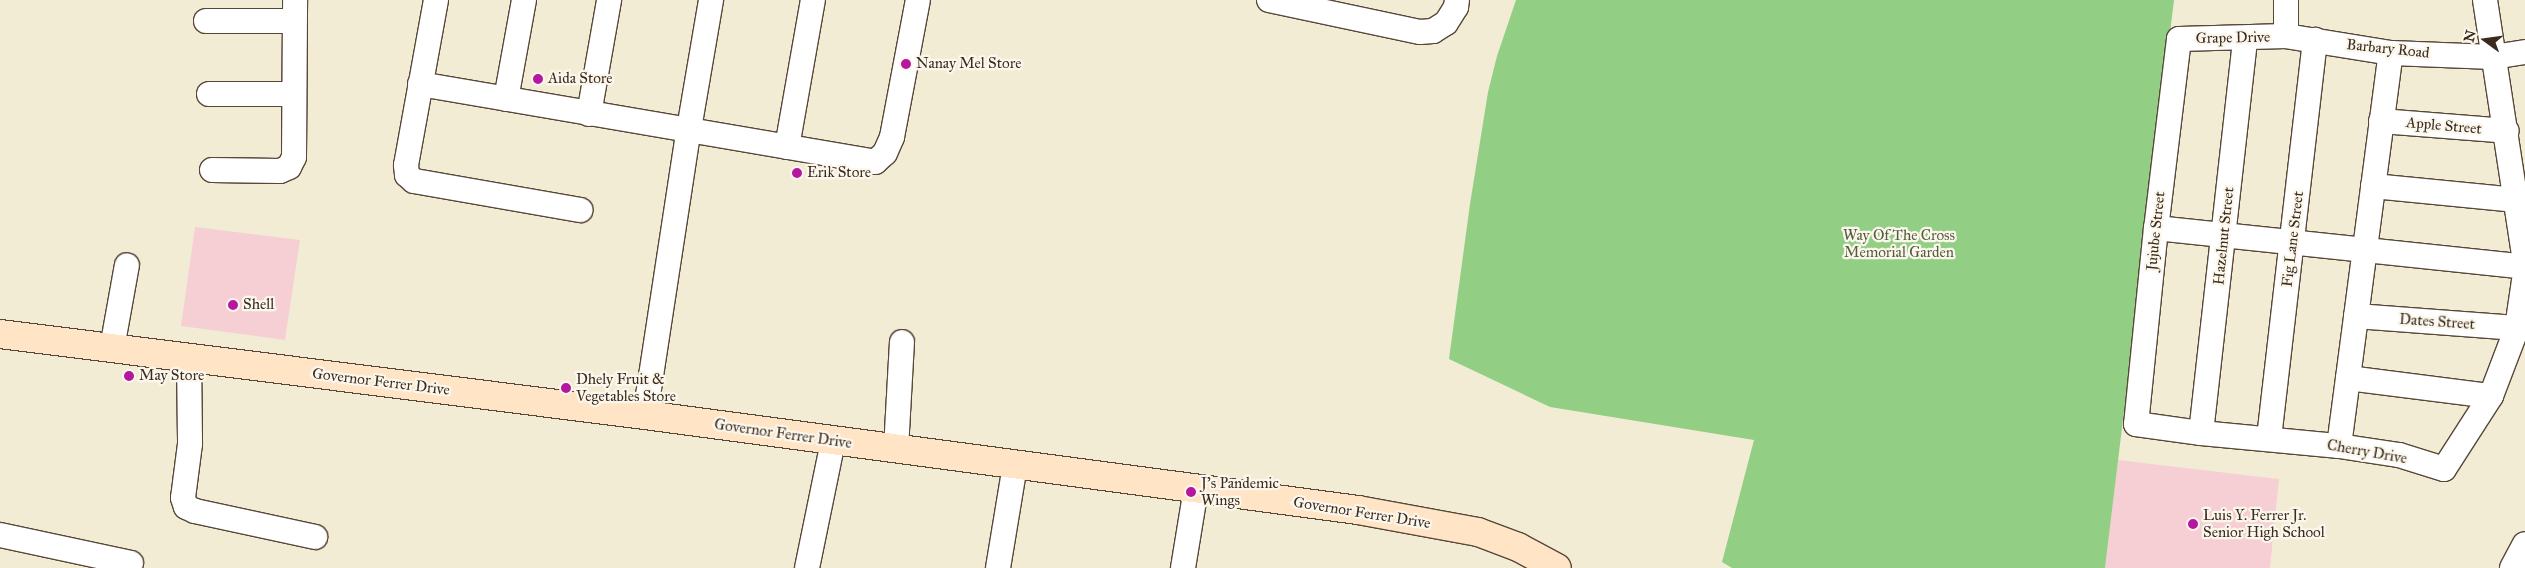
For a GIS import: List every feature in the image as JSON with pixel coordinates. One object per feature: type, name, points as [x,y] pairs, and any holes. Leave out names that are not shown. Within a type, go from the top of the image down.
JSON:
[{"type":"main road","name":"Governor Ferrer Drive","points":[[0,334],[645,415],[1358,510],[1478,532],[1518,548],[1557,568]]},
{"type":"street","points":[[436,0],[406,164],[407,175],[414,181],[582,210]]},
{"type":"street","points":[[506,99],[524,0]]},
{"type":"street","points":[[589,114],[609,0]]},
{"type":"street","points":[[645,415],[689,129],[712,0]]},
{"type":"street","points":[[787,147],[813,0]]},
{"type":"street","points":[[420,84],[875,162],[885,153],[892,137],[918,0]]},
{"type":"street","points":[[1269,0],[1420,32],[1433,31],[1446,23],[1456,7],[1457,0]]},
{"type":"street","points":[[2286,0],[2286,36]]},
{"type":"street","points":[[2485,0],[2493,57],[2507,131],[2525,261]]},
{"type":"street","points":[[206,21],[294,10],[294,157],[290,166],[280,171],[212,170]]},
{"type":"street","name":"Grape Drive","points":[[2180,39],[2246,39],[2286,36]]},
{"type":"street","name":"Barbary Road","points":[[2286,36],[2390,53],[2493,57],[2525,52]]},
{"type":"street","name":"Jujube Street","points":[[2136,424],[2156,228],[2180,39]]},
{"type":"street","name":"Hazelnut Street","points":[[2201,434],[2246,39]]},
{"type":"street","name":"Fig Lane Street","points":[[2270,438],[2294,242],[2315,40]]},
{"type":"street","points":[[2339,446],[2390,53]]},
{"type":"street","points":[[209,94],[294,94]]},
{"type":"street","name":"Apple Street","points":[[2381,121],[2507,131]]},
{"type":"street","points":[[2373,186],[2516,200]]},
{"type":"street","points":[[2156,228],[2294,242],[2364,252],[2525,267]]},
{"type":"street","points":[[112,348],[127,265]]},
{"type":"street","name":"Cherry Drive","points":[[2136,424],[2201,434],[2270,438],[2339,446],[2399,455],[2444,469],[2491,396],[2517,328],[2525,274]]},
{"type":"street","name":"Dates Street","points":[[2356,316],[2517,328]]},
{"type":"street","points":[[896,449],[902,342]]},
{"type":"street","points":[[189,358],[190,444],[183,498],[186,507],[195,511],[315,536]]},
{"type":"street","points":[[2348,378],[2491,396]]},
{"type":"street","points":[[807,568],[833,441]]},
{"type":"street","points":[[998,568],[1014,465]]},
{"type":"street","points":[[1183,568],[1196,489]]},
{"type":"street","points":[[0,535],[131,563]]},
{"type":"street","points":[[2512,568],[2525,544]]},
{"type":"shaded area","points":[[195,227],[300,240],[285,340],[181,326]]},
{"type":"shaded area","name":"Luis Y. Ferrer Jr. Senior High School","points":[[2118,460],[2279,479],[2270,568],[2105,568]]},
{"type":"green space","name":"Way Of The Cross Memorial Garden","points":[[1516,0],[2174,0],[2105,568],[1732,568],[1722,562],[1754,440],[1550,407],[1449,359],[1470,204],[1488,92],[1497,56]]},
{"type":"place","name":"Nanay Mel Store","points":[[906,64]]},
{"type":"place","name":"Aida Store","points":[[538,79]]},
{"type":"place","name":"Erik Store","points":[[797,173]]},
{"type":"place","name":"Shell","points":[[233,305]]},
{"type":"place","name":"May Store","points":[[129,376]]},
{"type":"place","name":"Dhely Fruit & Vegetables Store","points":[[566,388]]},
{"type":"place","name":"J's Pandemic Wings","points":[[1191,492]]},
{"type":"place","name":"Luis Y. Ferrer Jr. Senior High School","points":[[2193,524]]}]
